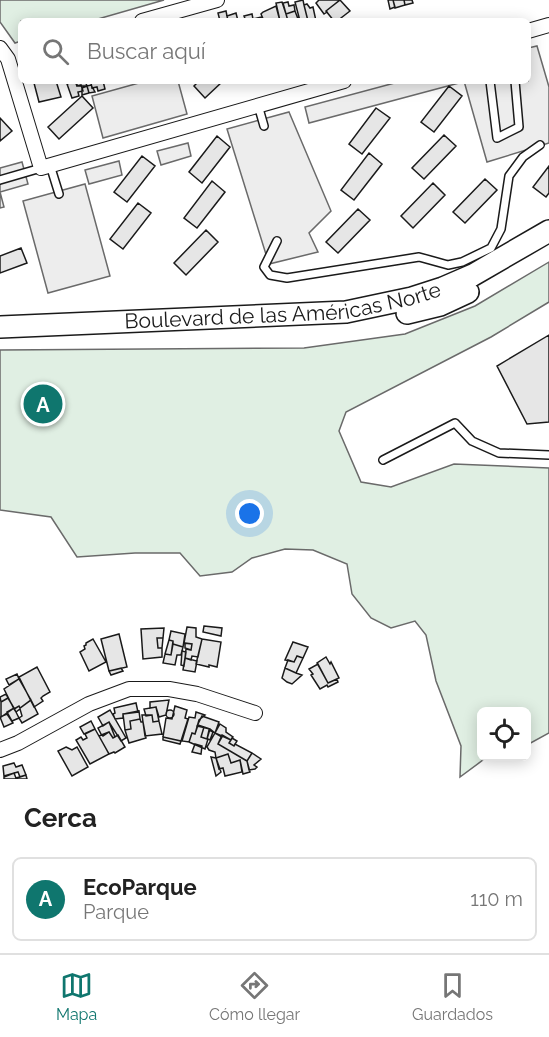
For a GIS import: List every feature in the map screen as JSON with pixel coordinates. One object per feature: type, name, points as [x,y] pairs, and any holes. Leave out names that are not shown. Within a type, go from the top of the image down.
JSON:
[{"type":"main road","name":"Boulevard de las Américas Norte","points":[[0,327],[346,312],[411,298],[443,288],[473,275],[549,231]]},
{"type":"main road","name":"Boulevard de las Américas Norte","points":[[0,340],[326,326],[384,319],[440,305],[491,281],[549,248]]},
{"type":"street","points":[[153,18],[217,0]]},
{"type":"street","points":[[531,30],[549,25]]},
{"type":"street","points":[[7,56],[45,166],[258,105],[316,85]]},
{"type":"street","points":[[0,750],[18,743],[89,704],[129,689],[169,689],[197,694],[255,713]]},
{"type":"lane","points":[[490,84],[497,138],[519,127],[515,84]]},
{"type":"lane","points":[[258,105],[264,126]]},
{"type":"lane","points":[[277,241],[264,267],[270,275],[288,278],[419,257],[448,265],[462,262],[491,248],[501,228],[509,176],[523,157],[540,145]]},
{"type":"lane","points":[[0,180],[45,166],[59,194]]},
{"type":"lane","points":[[382,460],[455,423],[472,441],[499,453],[549,455]]},
{"type":"green space","points":[[0,0],[164,0],[101,18],[18,18],[18,42],[15,43],[0,22]]},
{"type":"green space","points":[[549,262],[549,302],[491,337],[346,412],[339,431],[361,482],[391,487],[454,464],[549,468],[549,733],[531,743],[531,707],[477,707],[477,761],[482,761],[460,777],[461,746],[436,681],[426,635],[415,621],[391,628],[371,618],[352,594],[347,564],[313,550],[285,549],[252,558],[232,572],[200,576],[180,553],[77,557],[51,517],[0,510],[0,350],[304,348],[405,334],[475,306]]},
{"type":"shaded area","points":[[537,46],[549,87],[549,143],[487,162],[465,84],[531,84],[531,47]]},
{"type":"shaded area","points":[[135,84],[179,84],[187,114],[103,138],[92,96]]},
{"type":"shaded area","points":[[391,84],[455,84],[309,123],[305,107]]},
{"type":"shaded area","points":[[289,112],[331,211],[309,233],[318,252],[269,264],[227,129]]},
{"type":"shaded area","points":[[188,143],[191,156],[161,165],[157,151]]},
{"type":"shaded area","points":[[119,161],[122,175],[89,184],[85,170]]},
{"type":"shaded area","points":[[22,162],[28,184],[0,192],[0,168]]},
{"type":"shaded area","points":[[85,184],[110,276],[48,293],[23,201]]},
{"type":"shaded area","points":[[0,192],[4,207],[0,208]]},
{"type":"building","points":[[303,0],[307,18],[299,18],[295,2]]},
{"type":"building","points":[[319,0],[340,0],[324,14],[316,3]]},
{"type":"building","points":[[340,0],[350,11],[341,18],[332,18],[326,11]]},
{"type":"building","points":[[388,0],[393,0],[395,7],[390,9]]},
{"type":"building","points":[[393,0],[404,0],[405,5],[395,8]]},
{"type":"building","points":[[404,0],[412,0],[413,3],[405,5]]},
{"type":"building","points":[[282,2],[287,18],[279,18],[276,3]]},
{"type":"building","points":[[288,2],[289,6],[294,5],[295,11],[286,14],[283,3]]},
{"type":"building","points":[[304,5],[313,7],[315,18],[307,18]]},
{"type":"building","points":[[276,6],[279,18],[263,18],[261,14]]},
{"type":"building","points":[[226,11],[227,18],[219,18],[218,13]]},
{"type":"building","points":[[295,11],[298,18],[287,18],[286,14]]},
{"type":"building","points":[[236,13],[237,18],[227,18],[227,16]]},
{"type":"building","points":[[252,14],[253,18],[245,18],[244,16]]},
{"type":"building","points":[[34,84],[57,84],[61,97],[39,102]]},
{"type":"building","points":[[67,84],[81,85],[83,91],[78,92],[79,96],[72,98]]},
{"type":"building","points":[[91,84],[104,84],[105,89],[98,91],[97,87],[92,88]]},
{"type":"building","points":[[196,84],[220,84],[205,98],[194,86]]},
{"type":"building","points":[[91,85],[95,92],[89,93],[87,86]]},
{"type":"building","points":[[87,86],[89,93],[82,95],[82,88]]},
{"type":"building","points":[[449,86],[462,96],[434,132],[421,122]]},
{"type":"building","points":[[82,96],[93,108],[59,139],[48,127]]},
{"type":"building","points":[[376,108],[390,118],[362,154],[349,144]]},
{"type":"building","points":[[0,118],[12,131],[0,141]]},
{"type":"building","points":[[444,135],[456,146],[424,179],[412,168]]},
{"type":"building","points":[[217,136],[230,147],[202,183],[189,172]]},
{"type":"building","points":[[369,153],[382,164],[354,200],[341,190]]},
{"type":"building","points":[[142,156],[155,166],[127,202],[114,192]]},
{"type":"building","points":[[549,166],[549,193],[546,197],[533,187]]},
{"type":"building","points":[[485,179],[497,190],[465,223],[453,212]]},
{"type":"building","points":[[212,181],[225,192],[197,228],[184,218]]},
{"type":"building","points":[[433,183],[445,195],[413,228],[401,216]]},
{"type":"building","points":[[138,203],[151,213],[123,249],[110,239]]},
{"type":"building","points":[[358,209],[370,220],[338,253],[326,242]]},
{"type":"building","points":[[206,230],[218,242],[186,275],[174,263]]},
{"type":"building","points":[[21,248],[27,263],[0,273],[0,256]]},
{"type":"building","points":[[549,335],[549,422],[527,424],[497,366]]},
{"type":"building","points":[[204,626],[222,628],[221,636],[203,632]]},
{"type":"building","points":[[187,627],[196,628],[196,637],[202,639],[198,657],[192,656],[191,660],[185,658],[186,649],[191,650],[192,644],[184,643]]},
{"type":"building","points":[[164,628],[163,638],[157,638],[158,648],[162,648],[162,657],[143,659],[141,629]]},
{"type":"building","points":[[171,631],[185,634],[183,647],[169,640]]},
{"type":"building","points":[[119,634],[127,667],[109,671],[101,639]]},
{"type":"building","points":[[157,638],[163,638],[162,648],[158,648]]},
{"type":"building","points":[[93,639],[106,662],[89,671],[80,652],[85,649],[86,643]]},
{"type":"building","points":[[202,639],[221,642],[217,667],[196,664]]},
{"type":"building","points":[[169,640],[173,641],[171,655],[165,654]]},
{"type":"building","points":[[293,642],[308,647],[303,658],[297,656],[294,662],[285,660]]},
{"type":"building","points":[[185,643],[192,644],[191,650],[185,648]]},
{"type":"building","points":[[173,644],[183,647],[181,655],[177,655],[175,665],[163,663],[165,654],[171,655]]},
{"type":"building","points":[[182,651],[186,652],[184,666],[181,665]]},
{"type":"building","points":[[297,656],[303,658],[296,673],[285,668],[288,660],[294,662]]},
{"type":"building","points":[[326,657],[339,678],[328,683],[317,663]]},
{"type":"building","points":[[185,658],[197,661],[195,672],[183,670]]},
{"type":"building","points":[[318,664],[328,683],[337,679],[338,682],[320,689],[309,669]]},
{"type":"building","points":[[37,667],[50,692],[43,696],[41,698],[43,701],[34,707],[19,677]]},
{"type":"building","points":[[121,668],[123,671],[111,675],[109,671]]},
{"type":"building","points":[[285,668],[302,675],[292,684],[287,682],[282,678]]},
{"type":"building","points":[[17,674],[19,679],[9,685],[6,679]]},
{"type":"building","points":[[19,679],[31,700],[20,708],[19,706],[14,709],[4,689]]},
{"type":"building","points":[[6,694],[8,698],[1,702],[0,697]]},
{"type":"building","points":[[8,698],[14,708],[1,717],[1,702]]},
{"type":"building","points":[[31,700],[38,714],[22,723],[19,718],[22,716],[20,709],[16,712],[14,709],[19,706],[20,708]]},
{"type":"building","points":[[169,700],[166,715],[159,717],[156,707],[150,708],[150,702]]},
{"type":"building","points":[[136,703],[138,712],[123,714],[123,718],[115,719],[114,708]]},
{"type":"building","points":[[175,706],[187,710],[185,718],[188,719],[181,741],[163,737],[166,718],[172,719]]},
{"type":"building","points":[[156,707],[159,721],[153,722],[152,715],[146,716],[144,709]]},
{"type":"building","points":[[14,708],[19,718],[12,721],[7,712]]},
{"type":"building","points":[[110,710],[126,738],[121,741],[109,722],[103,726],[98,717]]},
{"type":"building","points":[[170,710],[174,714],[170,718],[166,714]]},
{"type":"building","points":[[139,711],[140,719],[130,721],[131,729],[125,730],[123,714]]},
{"type":"building","points":[[196,712],[205,715],[199,720],[195,734],[192,733],[189,742],[182,741],[189,717],[195,718]]},
{"type":"building","points":[[7,714],[13,723],[4,727],[0,717]]},
{"type":"building","points":[[142,715],[152,715],[153,722],[159,721],[162,734],[145,736]]},
{"type":"building","points":[[202,716],[219,722],[215,733],[210,729],[197,726]]},
{"type":"building","points":[[140,719],[143,722],[146,738],[129,743],[125,730],[131,729],[130,721]]},
{"type":"building","points":[[91,721],[95,729],[84,734],[80,727]]},
{"type":"building","points":[[109,722],[115,737],[113,738],[109,732],[103,736],[98,728]]},
{"type":"building","points":[[220,724],[233,737],[231,740],[215,733]]},
{"type":"building","points":[[198,725],[204,727],[201,737],[207,739],[209,730],[213,732],[205,749],[189,742]]},
{"type":"building","points":[[204,727],[210,729],[207,739],[201,737]]},
{"type":"building","points":[[95,729],[109,754],[90,764],[76,740],[81,737],[83,740],[87,738],[85,734]]},
{"type":"building","points":[[109,732],[113,738],[118,735],[125,747],[109,754],[99,736]]},
{"type":"building","points":[[215,733],[222,737],[218,744],[247,761],[250,772],[243,774],[240,760],[231,763],[228,754],[216,758],[215,752],[207,747]]},
{"type":"building","points":[[222,735],[231,740],[229,743],[234,746],[235,744],[252,753],[247,761],[218,744]]},
{"type":"building","points":[[163,737],[181,741],[180,744],[163,740]]},
{"type":"building","points":[[232,738],[237,741],[234,746],[229,743]]},
{"type":"building","points":[[195,744],[202,746],[201,754],[192,752]]},
{"type":"building","points":[[66,747],[72,750],[77,747],[88,767],[72,776],[58,751]]},
{"type":"building","points":[[252,753],[261,759],[254,765],[257,767],[255,769],[249,770],[247,761]]},
{"type":"building","points":[[228,754],[231,763],[240,760],[242,772],[225,776],[223,768],[219,769],[216,758]]},
{"type":"building","points":[[211,757],[216,758],[221,772],[216,776]]},
{"type":"building","points":[[14,763],[16,767],[22,765],[26,775],[20,777],[18,772],[4,776],[3,766]]},
{"type":"building","points":[[14,773],[16,778],[26,775],[27,779],[4,779]]},
{"type":"place","name":"EcoParque","points":[[43,404]]}]
